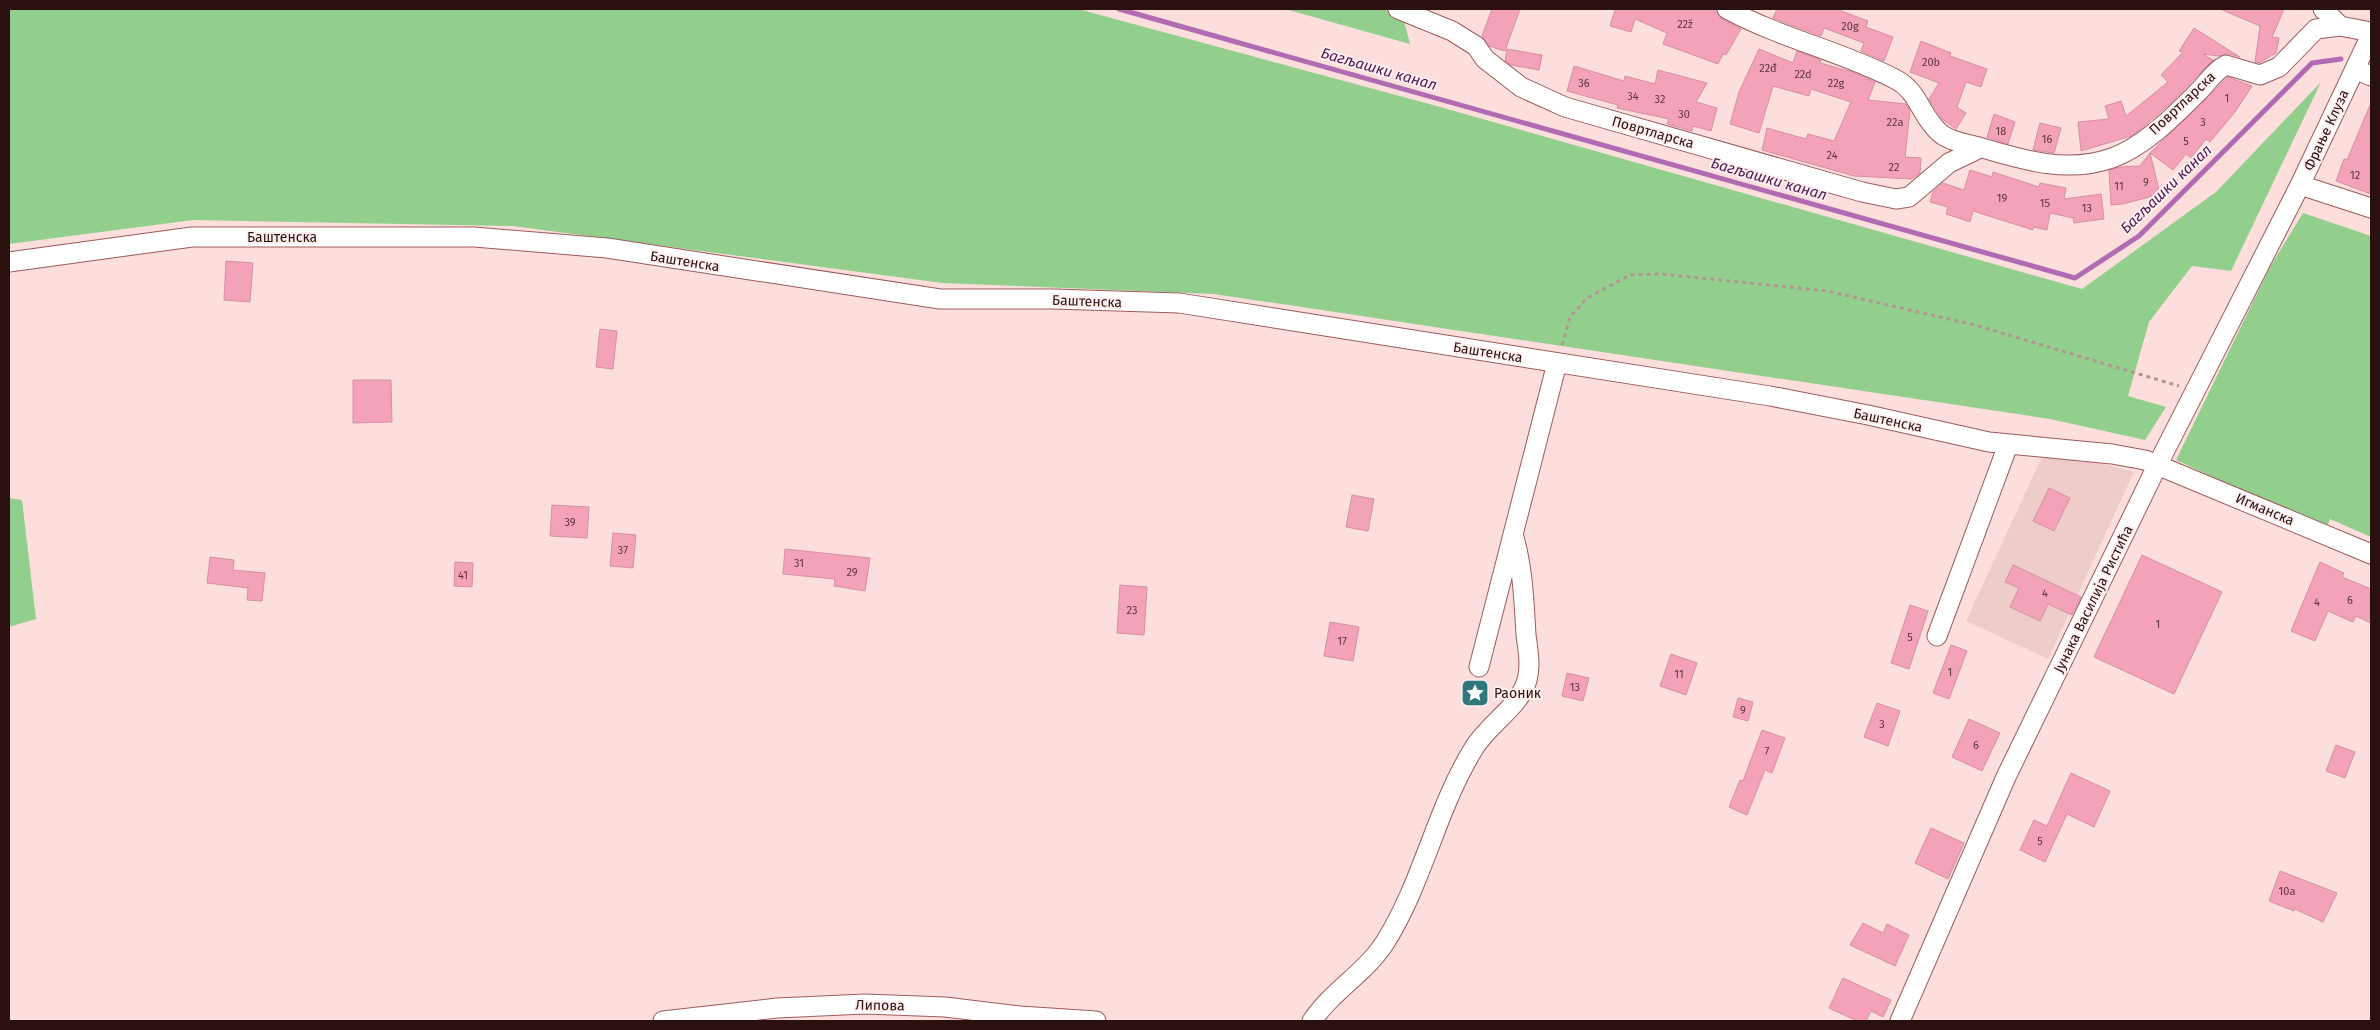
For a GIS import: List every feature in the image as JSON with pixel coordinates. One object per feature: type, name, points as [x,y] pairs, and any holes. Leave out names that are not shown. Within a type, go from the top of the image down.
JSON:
[{"type":"street","name":"Повртларска","points":[[1398,9],[1452,31],[1476,46],[1485,59],[1521,87],[1565,107],[1862,192],[1896,200],[1909,197],[1949,163],[1980,148]]},
{"type":"street","points":[[1727,9],[1754,24],[1872,68],[1897,80],[1914,94],[1925,115],[1941,134],[1949,163]]},
{"type":"street","points":[[2323,9],[2340,26]]},
{"type":"street","name":"Повртларска","points":[[1941,134],[1980,148],[2024,160],[2063,166],[2081,166],[2114,157],[2128,150],[2161,126],[2200,91],[2221,68],[2232,66],[2250,74],[2260,75],[2268,73],[2279,67],[2316,30],[2340,26],[2371,34]]},
{"type":"street","name":"Фрање Клуза","points":[[2371,34],[2363,72],[2300,185],[2371,208]]},
{"type":"street","name":"Јунака Василија Ристића","points":[[1900,1021],[2006,777],[2158,464],[2300,185]]},
{"type":"street","name":"Баштенска","points":[[9,262],[192,237],[474,237],[607,248],[940,299],[1054,299],[1178,304],[1770,396],[2008,445],[2112,454],[2158,464]]},
{"type":"street","points":[[1479,667],[1557,362]]},
{"type":"street","points":[[1936,636],[2008,445]]},
{"type":"street","name":"Игманска","points":[[2158,464],[2371,554]]},
{"type":"street","points":[[1312,1021],[1334,995],[1366,966],[1384,943],[1416,878],[1453,789],[1474,748],[1492,724],[1516,702],[1525,687],[1529,670],[1518,551],[1513,534]]},
{"type":"street","name":"Липова","points":[[663,1021],[777,1008],[865,1004],[935,1007],[1020,1016],[1096,1021]]},
{"type":"path","points":[[1557,362],[1570,317],[1587,298],[1630,275],[1661,274],[1827,291],[1975,325],[2195,391]]},
{"type":"shaded area","points":[[2042,457],[2090,460],[2134,472],[2048,659],[1966,621]]},
{"type":"green space","points":[[9,9],[1078,9],[1433,105],[2082,289],[2216,192],[2321,82],[2231,271],[2192,266],[2149,322],[2128,396],[2166,407],[2145,440],[2050,419],[1214,294],[942,283],[513,226],[193,220],[9,244]]},
{"type":"green space","points":[[1285,9],[1401,9],[1410,44]]},
{"type":"green space","points":[[2303,213],[2371,236],[2371,537],[2330,519],[2326,529],[2176,460],[2270,267]]},
{"type":"green space","points":[[9,498],[22,500],[36,619],[9,627]]},
{"type":"building","points":[[1492,9],[1520,9],[1505,51],[1489,46],[1482,36]]},
{"type":"building","points":[[1612,9],[1716,9],[1722,19],[1741,29],[1726,55],[1723,54],[1718,64],[1663,44],[1667,33],[1635,19],[1631,32],[1610,26],[1615,10]]},
{"type":"building","points":[[1777,9],[1836,9],[1868,21],[1866,27],[1893,37],[1884,61],[1861,51],[1864,43],[1824,28],[1821,36],[1773,18]]},
{"type":"building","points":[[2220,9],[2284,9],[2272,37],[2279,38],[2276,53],[2259,63],[2255,62],[2260,26]]},
{"type":"building","points":[[2194,28],[2240,57],[2229,54],[2219,56],[2203,54],[2213,60],[2172,102],[2141,129],[2131,136],[2081,151],[2078,122],[2109,119],[2105,106],[2121,101],[2126,116],[2168,82],[2161,75],[2183,52],[2179,51]]},
{"type":"building","points":[[1921,41],[1951,53],[1950,56],[1987,69],[1981,87],[1966,82],[1957,107],[1966,113],[1956,129],[1942,119],[1929,99],[1939,83],[1910,72]]},
{"type":"building","points":[[1507,49],[1542,55],[1539,70],[1511,65],[1505,61]]},
{"type":"building","points":[[1759,49],[1793,63],[1797,51],[1821,60],[1820,63],[1852,72],[1875,82],[1868,100],[1906,104],[1910,111],[1905,157],[1921,158],[1920,173],[1912,179],[1854,176],[1762,150],[1767,128],[1806,139],[1808,134],[1834,141],[1851,102],[1811,89],[1809,96],[1773,86],[1759,133],[1730,124],[1739,92]]},
{"type":"building","points":[[1574,66],[1624,81],[1625,76],[1655,84],[1658,70],[1707,83],[1696,102],[1717,108],[1711,131],[1693,126],[1692,131],[1667,124],[1669,119],[1617,108],[1618,105],[1567,91]]},
{"type":"building","points":[[2228,77],[2252,86],[2235,112],[2210,142],[2206,139],[2191,158],[2186,154],[2173,170],[2150,153]]},
{"type":"building","points":[[2370,105],[2371,194],[2336,181],[2344,159],[2347,160]]},
{"type":"building","points":[[1994,114],[2015,122],[2008,144],[1987,137]]},
{"type":"building","points":[[2040,123],[2061,128],[2054,153],[2033,150]]},
{"type":"building","points":[[2150,153],[2160,194],[2123,204],[2111,205],[2109,170],[2120,167],[2140,166]]},
{"type":"building","points":[[1970,170],[1992,177],[1993,172],[2039,187],[2040,183],[2066,188],[2064,199],[2101,194],[2104,219],[2074,223],[2073,218],[2050,213],[2047,230],[2033,227],[2033,230],[1973,211],[1970,222],[1946,214],[1948,207],[1930,202],[1933,192],[1943,183],[1964,190]]},
{"type":"building","points":[[226,261],[253,263],[250,302],[224,300]]},
{"type":"building","points":[[600,329],[617,331],[613,369],[596,367]]},
{"type":"building","points":[[353,380],[391,380],[392,422],[353,423]]},
{"type":"building","points":[[2049,488],[2070,498],[2054,531],[2033,521]]},
{"type":"building","points":[[1352,495],[1374,499],[1368,531],[1346,527]]},
{"type":"building","points":[[552,505],[589,507],[587,538],[550,536]]},
{"type":"building","points":[[613,533],[636,535],[633,568],[610,566]]},
{"type":"building","points":[[785,549],[870,558],[865,591],[834,586],[835,579],[783,574]]},
{"type":"building","points":[[2142,555],[2222,592],[2174,694],[2094,657]]},
{"type":"building","points":[[210,557],[234,560],[233,570],[265,573],[262,601],[247,600],[248,588],[207,583]]},
{"type":"building","points":[[455,562],[473,563],[472,587],[454,586]]},
{"type":"building","points":[[2320,562],[2344,573],[2342,577],[2371,589],[2371,623],[2356,616],[2353,622],[2328,611],[2315,641],[2291,631]]},
{"type":"building","points":[[2013,565],[2081,597],[2072,615],[2048,604],[2040,621],[2010,607],[2019,588],[2005,582]]},
{"type":"building","points":[[1120,585],[1147,587],[1144,635],[1117,633]]},
{"type":"building","points":[[1910,605],[1928,611],[1909,669],[1891,663]]},
{"type":"building","points":[[1330,622],[1359,627],[1353,661],[1324,656]]},
{"type":"building","points":[[1951,645],[1967,651],[1949,699],[1933,693]]},
{"type":"building","points":[[1671,654],[1697,663],[1686,695],[1660,686]]},
{"type":"building","points":[[1567,673],[1589,678],[1583,701],[1562,696]]},
{"type":"building","points":[[1738,698],[1753,702],[1748,721],[1733,717]]},
{"type":"building","points":[[1877,703],[1900,711],[1888,746],[1864,737]]},
{"type":"building","points":[[1969,719],[2000,733],[1982,771],[1952,757]]},
{"type":"building","points":[[1762,730],[1785,738],[1772,773],[1765,770],[1747,815],[1729,807],[1740,780],[1743,781]]},
{"type":"building","points":[[2336,745],[2355,752],[2345,778],[2326,771]]},
{"type":"building","points":[[2071,773],[2110,791],[2094,827],[2067,814],[2045,862],[2020,850],[2034,820],[2047,826]]},
{"type":"building","points":[[1931,828],[1964,843],[1948,879],[1915,863]]},
{"type":"building","points":[[2280,871],[2337,893],[2323,922],[2295,909],[2294,911],[2269,901]]},
{"type":"building","points":[[1863,923],[1883,933],[1887,924],[1909,935],[1895,966],[1850,945]]},
{"type":"building","points":[[1843,978],[1891,1000],[1883,1017],[1871,1011],[1866,1021],[1857,1021],[1829,1008]]},
{"type":"waterway","name":"Багљашки канал","points":[[1119,9],[2075,278],[2139,236],[2312,63],[2341,59]]},
{"type":"place","name":"Раоник","points":[[1475,693]]}]
